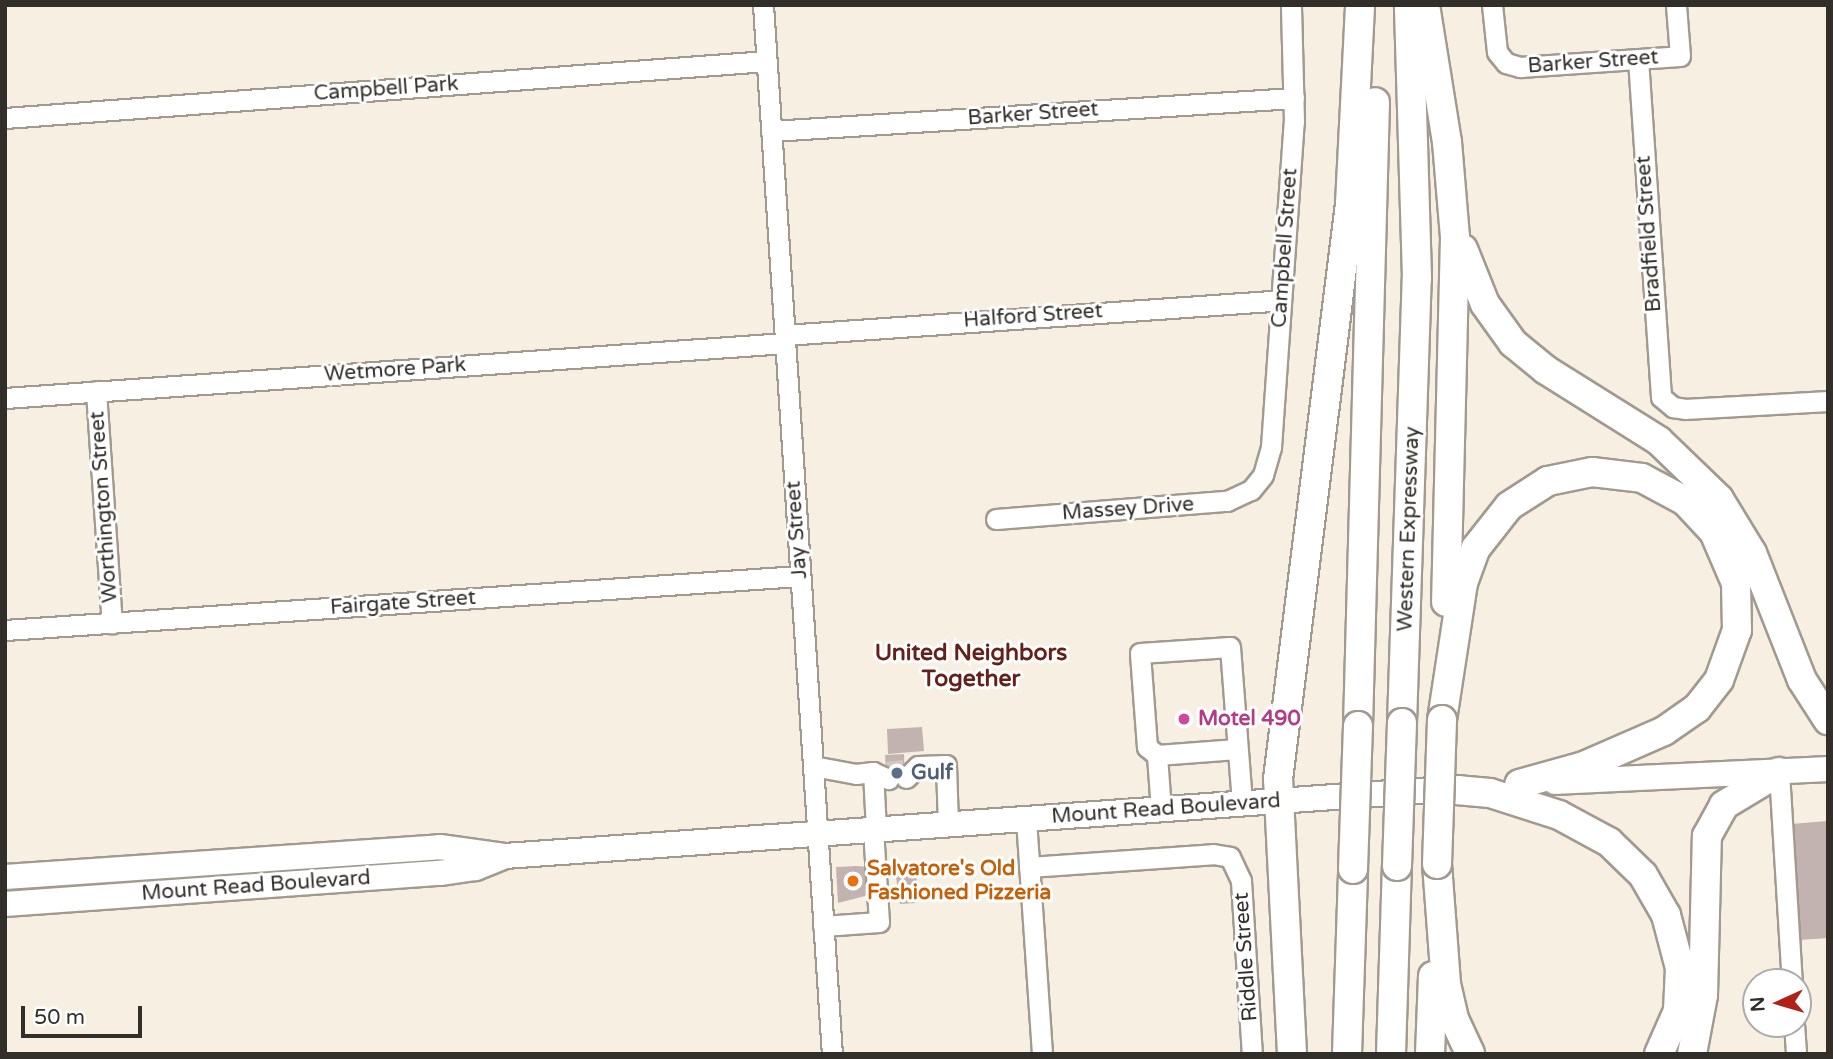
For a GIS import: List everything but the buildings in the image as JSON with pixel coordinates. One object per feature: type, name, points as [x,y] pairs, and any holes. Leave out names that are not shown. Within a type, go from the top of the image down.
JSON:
[{"type":"highway","points":[[1292,1054],[1278,801],[1351,192],[1360,5]]},
{"type":"highway","points":[[1347,1054],[1374,256],[1372,5]]},
{"type":"highway","name":"Western Expressway","points":[[1391,1054],[1417,278],[1409,5]]},
{"type":"highway","points":[[1425,5],[1453,194],[1473,277],[1507,336],[1546,370],[1667,447],[1703,481],[1733,519],[1758,565],[1802,680],[1828,720]]},
{"type":"highway","points":[[1430,1054],[1456,295],[1453,194]]},
{"type":"highway","points":[[1443,720],[1463,583],[1476,548],[1509,506],[1548,481],[1592,472],[1642,478],[1685,501],[1714,532],[1736,583],[1735,639],[1719,680],[1697,708],[1664,732],[1584,766],[1519,784]]},
{"type":"highway","points":[[1692,1054],[1703,995],[1709,829],[1724,805],[1779,772]]},
{"type":"highway","points":[[1445,789],[1490,793],[1559,815],[1609,842],[1643,875],[1666,915],[1680,968],[1678,1011],[1659,1054]]},
{"type":"highway","points":[[1437,863],[1446,984],[1454,1019],[1471,1054]]},
{"type":"main road","name":"Mount Read Boulevard","points":[[5,877],[440,847],[505,856],[1519,784],[1828,769]]},
{"type":"main road","name":"Mount Read Boulevard","points":[[5,904],[440,873],[476,868],[505,856]]},
{"type":"street","name":"Jay Street","points":[[763,5],[832,1054]]},
{"type":"street","name":"Campbell Street","points":[[1255,486],[1270,455],[1294,98],[1291,5]]},
{"type":"street","name":"Barker Street","points":[[1492,5],[1495,46],[1506,64],[1526,67],[1680,57],[1676,5]]},
{"type":"street","name":"Bradfield Street","points":[[1638,59],[1658,386],[1668,405],[1685,409],[1828,401]]},
{"type":"street","name":"Campbell Park","points":[[5,118],[766,61]]},
{"type":"street","name":"Barker Street","points":[[771,131],[1294,98]]},
{"type":"street","name":"Halford Street","points":[[785,339],[1281,300]]},
{"type":"street","name":"Wetmore Park","points":[[5,398],[785,339]]},
{"type":"street","name":"Worthington Street","points":[[96,391],[112,623]]},
{"type":"street","name":"Massey Drive","points":[[996,519],[1217,502],[1239,497],[1255,486]]},
{"type":"street","name":"Fairgate Street","points":[[5,631],[800,576]]},
{"type":"street","points":[[1237,749],[1157,755],[1146,747],[1140,653],[1230,647],[1242,803]]},
{"type":"street","points":[[1157,755],[1161,810]]},
{"type":"street","points":[[813,765],[856,774],[946,765],[948,824]]},
{"type":"street","points":[[823,926],[879,922],[874,830],[896,769]]},
{"type":"street","points":[[1779,772],[1790,968]]},
{"type":"street","points":[[1026,819],[1042,1054]]},
{"type":"street","name":"Riddle Street","points":[[1029,867],[1213,854],[1234,861],[1241,881],[1252,1054]]},
{"type":"tunnel","points":[[887,771],[904,769]]},
{"type":"place","name":"Motel 490","points":[[1184,719]]},
{"type":"place","name":"Gulf","points":[[897,773]]},
{"type":"place","name":"Salvatore's Old Fashioned Pizzeria","points":[[853,881]]},
{"type":"district","name":"United Neighbors Together","points":[[971,666]]}]
